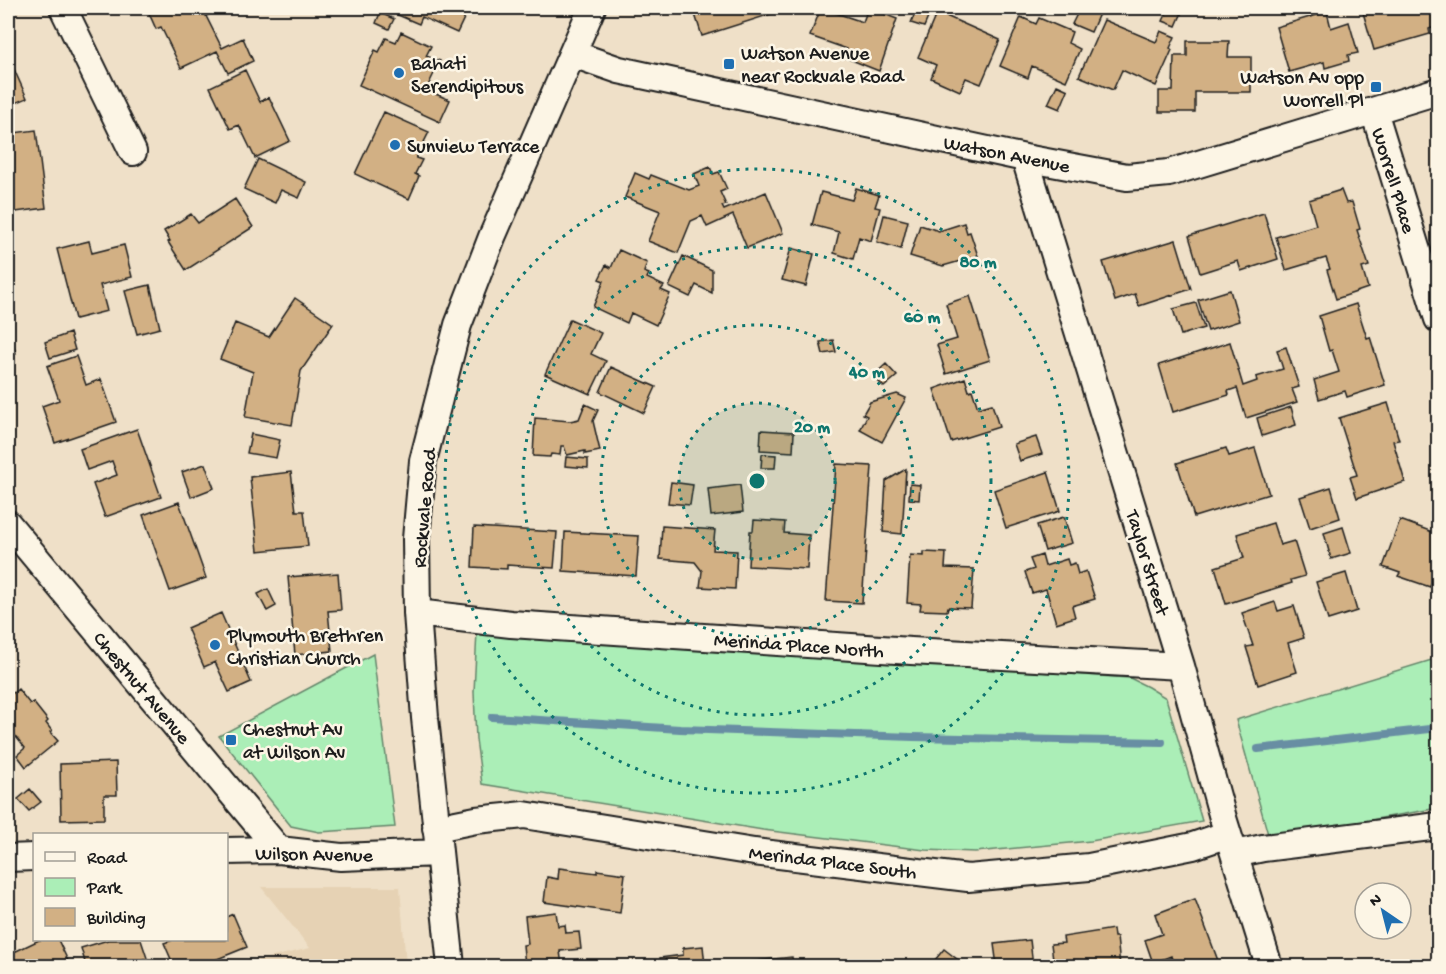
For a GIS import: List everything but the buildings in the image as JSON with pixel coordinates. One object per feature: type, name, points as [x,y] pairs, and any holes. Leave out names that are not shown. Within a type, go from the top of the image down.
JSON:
[{"type":"street","points":[[63,8],[133,152]]},
{"type":"street","name":"Rockvale Road","points":[[451,966],[437,841],[417,613],[416,539],[423,461],[458,325],[492,237],[592,8]]},
{"type":"street","name":"Watson Avenue","points":[[573,54],[619,70],[1026,158],[1127,177],[1169,173],[1438,91]]},
{"type":"street","name":"Worrell Place","points":[[1374,111],[1438,319]]},
{"type":"street","name":"Taylor Street","points":[[1026,158],[1181,666],[1269,966]]},
{"type":"street","name":"Chestnut Avenue","points":[[8,524],[279,850]]},
{"type":"street","name":"Merinda Place North","points":[[417,613],[523,625],[911,651],[1181,666]]},
{"type":"street","name":"Merinda Place South","points":[[437,841],[476,820],[524,815],[754,852],[968,878],[1089,867],[1193,846],[1232,844],[1263,848],[1438,826]]},
{"type":"street","name":"Wilson Avenue","points":[[228,851],[279,850],[341,857],[437,841]]},
{"type":"street","points":[[8,858],[33,857]]},
{"type":"shaded area","points":[[261,887],[400,887],[406,966],[235,966],[310,948]]},
{"type":"green space","points":[[477,631],[1130,678],[1166,698],[1202,821],[1091,841],[975,852],[925,850],[763,830],[482,784],[476,739],[474,692]]},
{"type":"green space","points":[[373,654],[395,827],[319,832],[291,826],[219,736]]},
{"type":"green space","points":[[1438,658],[1438,808],[1269,838],[1236,720]]},
{"type":"waterway","points":[[492,717],[680,729],[1162,742]]},
{"type":"waterway","points":[[1258,749],[1438,728]]},
{"type":"place","name":"Watson Avenue near Rockvale Road","points":[[729,64]]},
{"type":"place","name":"Bahati Serendipitous","points":[[399,73]]},
{"type":"place","name":"Watson Av opp Worrell Pl","points":[[1376,87]]},
{"type":"place","name":"Sunview Terrace","points":[[395,145]]},
{"type":"place","name":"Plymouth Brethren Christian Church","points":[[215,645]]},
{"type":"place","name":"Chestnut Av at Wilson Av","points":[[231,740]]}]
